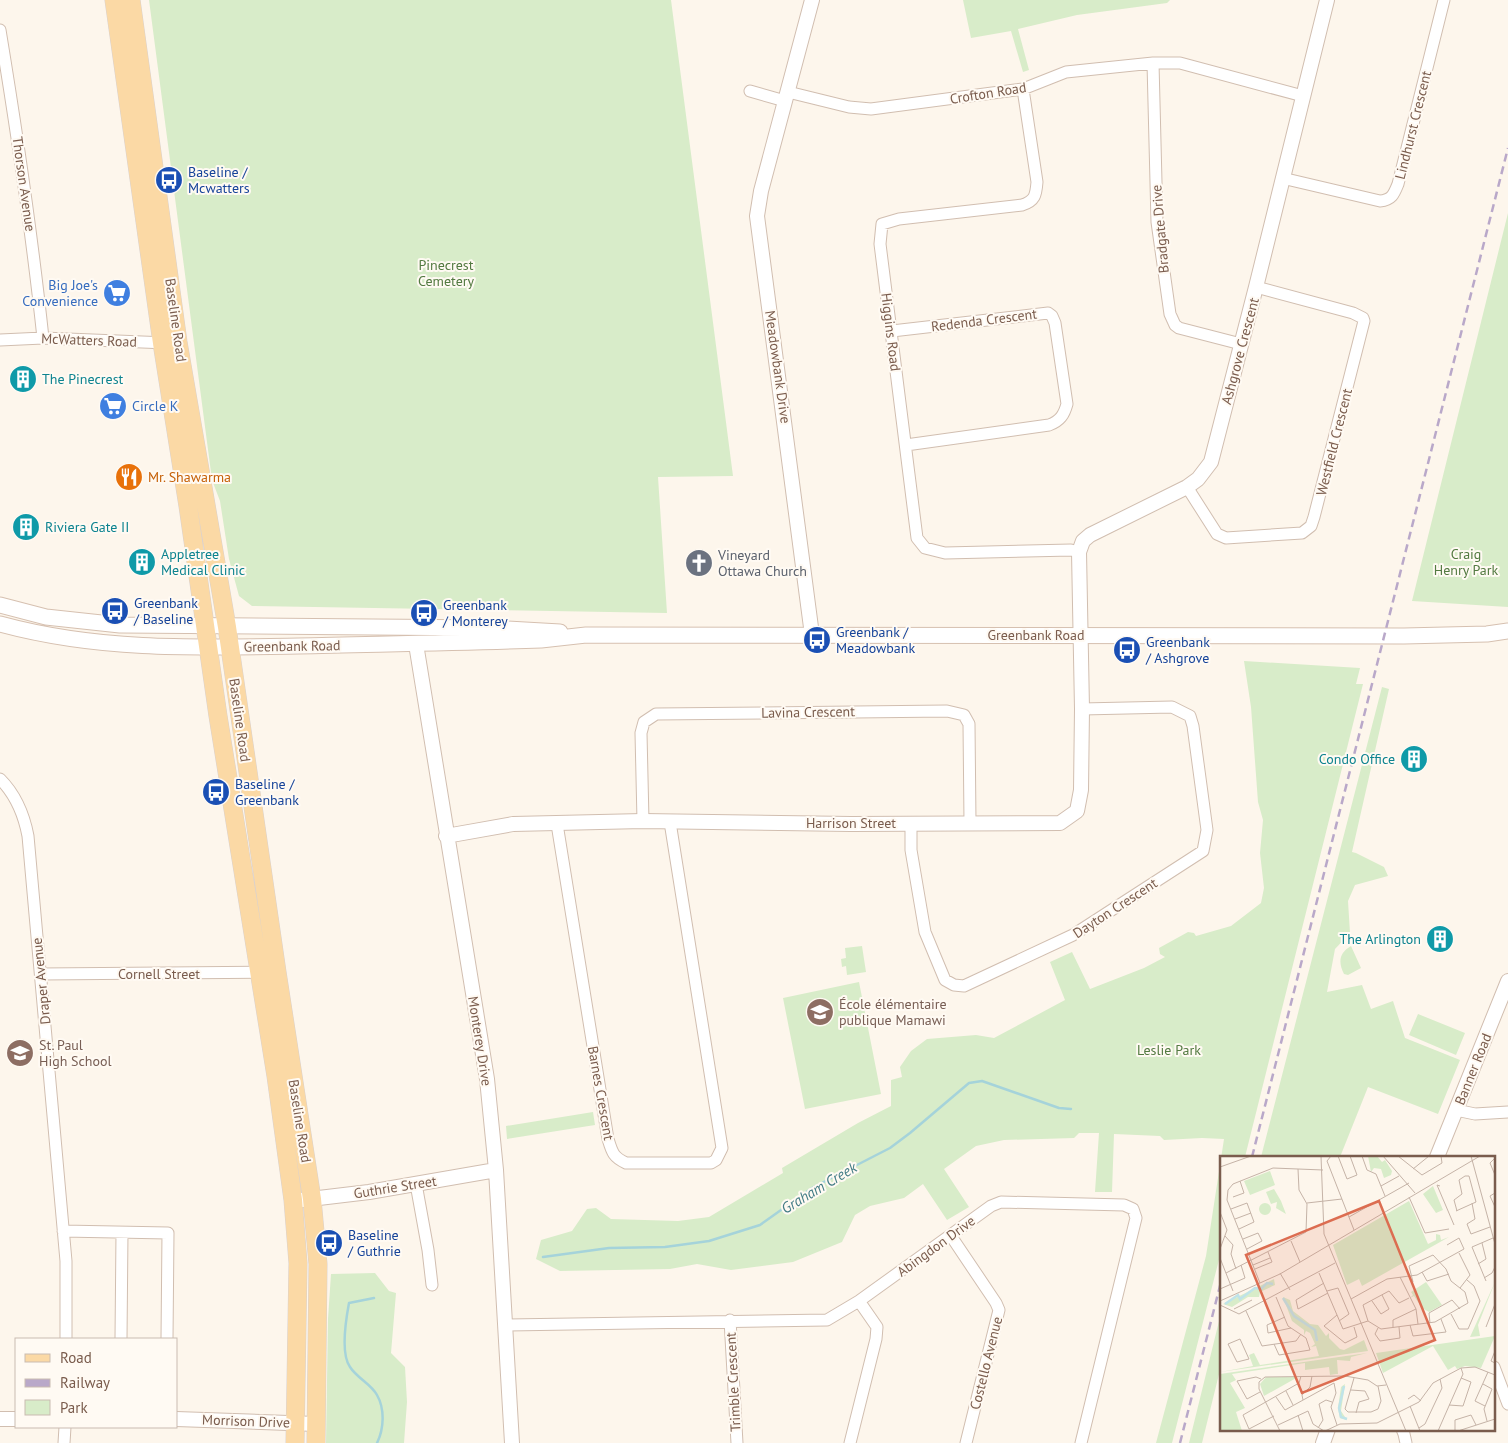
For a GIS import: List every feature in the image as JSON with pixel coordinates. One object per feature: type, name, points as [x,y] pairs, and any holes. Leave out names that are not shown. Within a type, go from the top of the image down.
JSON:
[{"type":"main road","name":"Baseline Road","points":[[114,0],[170,343],[227,627],[268,973],[276,1076],[298,1263],[295,1443]]},
{"type":"main road","name":"Baseline Road","points":[[131,0],[188,506],[204,627],[312,1199],[318,1264],[316,1443]]},
{"type":"main road","name":"Greenbank Road","points":[[0,605],[46,617],[120,625],[493,628],[543,630],[586,635]]},
{"type":"main road","name":"Greenbank Road","points":[[0,624],[36,634],[104,644],[208,648],[541,640],[586,635],[1404,636],[1487,634],[1508,631]]},
{"type":"main road","name":"Greenbank Road","points":[[1487,634],[1508,636]]},
{"type":"street","name":"Meadowbank Drive","points":[[812,0],[758,202],[758,216],[812,635]]},
{"type":"street","name":"Ashgrove Crescent","points":[[1079,552],[1083,541],[1090,536],[1187,487],[1198,479],[1211,462],[1327,0]]},
{"type":"street","name":"Lindhurst Crescent","points":[[1282,178],[1380,201],[1391,198],[1398,184],[1444,0]]},
{"type":"street","name":"Thorson Avenue","points":[[0,30],[31,227],[43,338]]},
{"type":"street","name":"Crofton Road","points":[[786,96],[871,109],[1024,89],[1066,72],[1153,63],[1180,63],[1302,96]]},
{"type":"street","name":"Bradgate Drive","points":[[1153,63],[1157,222],[1170,314],[1175,325],[1179,328],[1241,344]]},
{"type":"street","name":"Higgins Road","points":[[1024,89],[1037,182],[1034,199],[1022,205],[899,219],[882,224],[880,244],[918,538],[925,548],[945,553],[1071,550],[1079,552]]},
{"type":"street","points":[[750,91],[786,96]]},
{"type":"street","name":"Westfield Crescent","points":[[1187,487],[1217,534],[1226,538],[1302,533],[1311,526],[1364,321],[1363,318],[1353,313],[1256,287]]},
{"type":"street","name":"Redenda Crescent","points":[[892,331],[1048,313],[1052,316],[1055,323],[1067,404],[1064,413],[1058,421],[1049,425],[906,445]]},
{"type":"street","name":"McWatters Road","points":[[0,340],[43,338],[170,343]]},
{"type":"street","points":[[1079,552],[1081,635]]},
{"type":"street","name":"Harrison Street","points":[[446,836],[513,824],[643,821],[1060,823],[1077,810],[1081,790],[1081,635]]},
{"type":"street","name":"Monterey Drive","points":[[416,644],[487,1080],[496,1170],[512,1443]]},
{"type":"street","name":"Dayton Crescent","points":[[911,823],[911,850],[925,932],[945,980],[954,985],[964,986],[1073,935],[1203,851],[1207,830],[1190,716],[1172,707],[1082,709]]},
{"type":"street","name":"Lavina Crescent","points":[[643,821],[641,733],[644,722],[656,714],[947,712],[964,715],[970,724],[970,822]]},
{"type":"street","name":"Draper Avenue","points":[[0,779],[15,798],[26,824],[64,1231],[66,1338]]},
{"type":"street","name":"Barnes Crescent","points":[[558,824],[604,1118],[612,1153],[616,1158],[626,1163],[710,1163],[716,1160],[722,1148],[670,822]]},
{"type":"street","name":"Cornell Street","points":[[41,974],[268,973]]},
{"type":"street","name":"Banner Road","points":[[1437,1156],[1508,981]]},
{"type":"street","points":[[1456,1110],[1475,1114],[1508,1112]]},
{"type":"street","name":"Guthrie Street","points":[[292,1200],[312,1199],[416,1184],[496,1170]]},
{"type":"street","points":[[416,1184],[428,1250],[432,1285]]},
{"type":"street","name":"Abingdon Drive","points":[[505,1325],[730,1320],[827,1320],[859,1300],[991,1206],[1000,1202],[1124,1205],[1133,1209],[1136,1218],[1081,1443]]},
{"type":"street","points":[[64,1231],[168,1233],[167,1338]]},
{"type":"street","points":[[121,1338],[122,1233]]},
{"type":"street","name":"Costello Avenue","points":[[951,1236],[996,1302],[999,1310],[966,1443]]},
{"type":"street","points":[[850,1443],[876,1338],[877,1327],[859,1300]]},
{"type":"street","name":"Trimble Crescent","points":[[730,1320],[737,1443]]},
{"type":"street","points":[[1496,1372],[1508,1404]]},
{"type":"street","points":[[0,1419],[15,1419]]},
{"type":"street","name":"Morrison Drive","points":[[178,1419],[316,1424]]},
{"type":"street","points":[[64,1443],[65,1428]]},
{"type":"street","points":[[1322,1443],[1328,1430]]},
{"type":"street","points":[[1402,1430],[1406,1443]]},
{"type":"green space","name":"Pinecrest Cemetery","points":[[149,0],[671,0],[733,476],[658,477],[667,613],[252,606],[239,596],[229,559],[220,501],[212,480]]},
{"type":"green space","points":[[963,0],[1170,0],[1167,3],[1077,15],[1018,29],[1029,70],[1023,72],[1011,31],[971,38]]},
{"type":"green space","name":"Craig Henry Park","points":[[1508,213],[1508,607],[1412,601]]},
{"type":"green space","name":"Leslie Park","points":[[1244,661],[1360,668],[1356,684],[1363,684],[1245,1156],[1221,1156],[1224,1139],[1164,1140],[1160,1136],[1114,1134],[1112,1192],[1095,1192],[1099,1133],[1079,1133],[1074,1138],[1004,1140],[976,1146],[944,1169],[969,1207],[947,1220],[923,1184],[904,1198],[870,1206],[855,1215],[842,1242],[793,1262],[731,1270],[697,1264],[670,1269],[560,1271],[536,1259],[541,1240],[572,1231],[587,1209],[596,1208],[611,1219],[678,1221],[709,1217],[783,1173],[782,1168],[858,1123],[891,1106],[891,1080],[902,1077],[900,1067],[911,1051],[927,1039],[976,1035],[994,1038],[1065,1000],[1050,962],[1072,952],[1090,989],[1144,968],[1165,957],[1160,954],[1159,948],[1188,932],[1194,933],[1196,936],[1231,926],[1261,903],[1264,888],[1260,853],[1263,820],[1258,802],[1251,707]]},
{"type":"green space","points":[[1382,687],[1389,689],[1352,852],[1384,867],[1388,876],[1355,885],[1348,901],[1350,933],[1335,949],[1327,992],[1362,985],[1371,1009],[1393,1001],[1405,1038],[1460,1060],[1438,1114],[1368,1087],[1340,1156],[1261,1156]]},
{"type":"green space","points":[[862,946],[866,972],[847,975],[846,966],[842,967],[841,959],[846,958],[845,948]]},
{"type":"green space","points":[[1351,946],[1361,968],[1348,975],[1344,974],[1340,962],[1344,952]]},
{"type":"green space","points":[[859,982],[881,1094],[805,1109],[783,998]]},
{"type":"green space","points":[[1418,1014],[1465,1033],[1456,1055],[1409,1035]]},
{"type":"green space","points":[[593,1112],[595,1125],[507,1139],[506,1126]]},
{"type":"green space","name":"Leslie Park","points":[[1220,1165],[1220,1256],[1172,1443],[1156,1443],[1206,1256]]},
{"type":"green space","points":[[375,1273],[389,1291],[396,1293],[391,1353],[405,1367],[407,1402],[404,1443],[326,1443],[328,1319],[331,1274]]},
{"type":"green space","points":[[1220,1317],[1220,1370],[1202,1443],[1189,1443]]},
{"type":"waterway","name":"Graham Creek","points":[[543,1257],[609,1248],[665,1247],[709,1241],[760,1225],[812,1188],[890,1148],[969,1083],[982,1081],[1059,1108],[1071,1109]]},
{"type":"waterway","name":"Graham Creek","points":[[374,1298],[349,1303],[344,1345],[350,1367],[368,1384],[380,1401],[383,1419],[377,1443]]},
{"type":"railway","points":[[1252,1156],[1508,148]]},
{"type":"railway","points":[[1180,1443],[1220,1286]]},
{"type":"place","name":"Baseline / Mcwatters","points":[[169,180]]},
{"type":"place","name":"Big Joe's Convenience","points":[[117,293]]},
{"type":"place","name":"The Pinecrest","points":[[23,379]]},
{"type":"place","name":"Circle K","points":[[113,406]]},
{"type":"place","name":"Mr. Shawarma","points":[[129,477]]},
{"type":"place","name":"Riviera Gate II","points":[[26,527]]},
{"type":"place","name":"Appletree Medical Clinic","points":[[142,562]]},
{"type":"place","name":"Vineyard Ottawa Church","points":[[699,563]]},
{"type":"place","name":"Greenbank / Baseline","points":[[115,611]]},
{"type":"place","name":"Greenbank / Monterey","points":[[424,613]]},
{"type":"place","name":"Greenbank / Meadowbank","points":[[817,640]]},
{"type":"place","name":"Greenbank / Ashgrove","points":[[1127,650]]},
{"type":"place","name":"Condo Office","points":[[1414,759]]},
{"type":"place","name":"Baseline / Greenbank","points":[[216,792]]},
{"type":"place","name":"The Arlington","points":[[1440,939]]},
{"type":"place","name":"École élémentaire publique Mamawi","points":[[820,1012]]},
{"type":"place","name":"St. Paul High School","points":[[20,1053]]},
{"type":"place","name":"Baseline / Guthrie","points":[[329,1243]]}]
